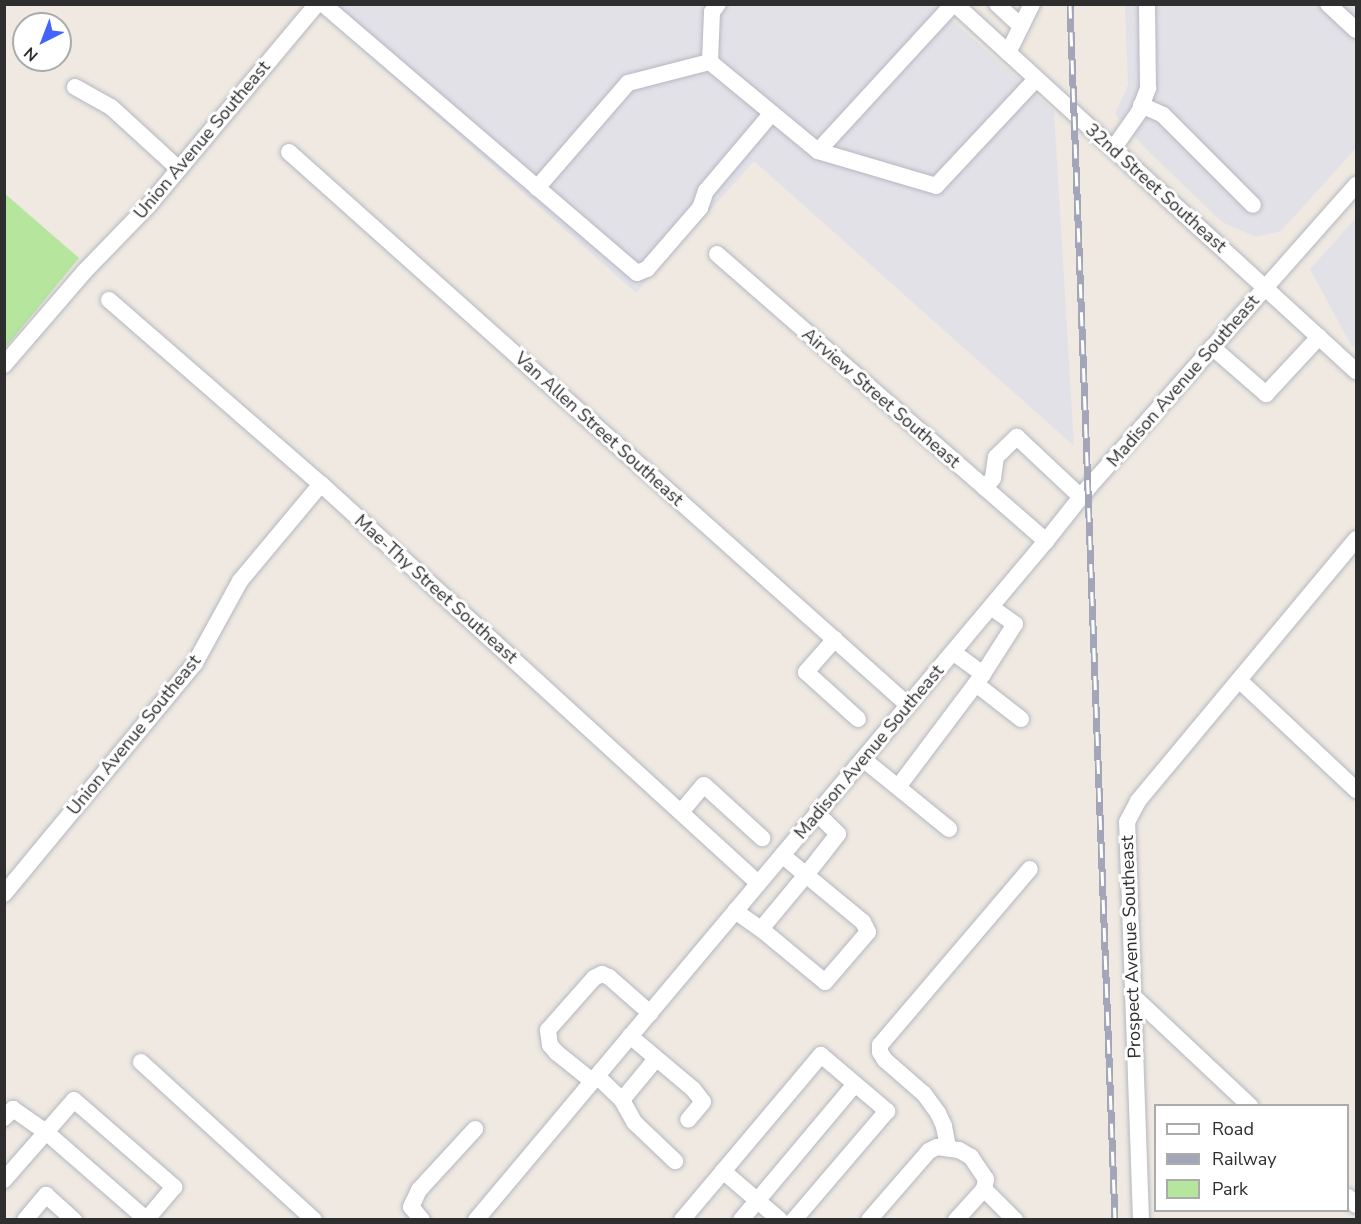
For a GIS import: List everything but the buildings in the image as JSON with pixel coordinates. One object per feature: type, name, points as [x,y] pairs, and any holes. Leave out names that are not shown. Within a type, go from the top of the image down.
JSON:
[{"type":"street","name":"Union Avenue Southeast","points":[[4,365],[84,272],[148,206],[317,4]]},
{"type":"street","points":[[323,4],[632,271],[642,272],[700,208],[706,191],[772,113]]},
{"type":"street","points":[[710,62],[712,12],[718,4]]},
{"type":"street","points":[[818,151],[954,4]]},
{"type":"street","name":"32nd Street Southeast","points":[[954,4],[1356,372]]},
{"type":"street","points":[[997,4],[1021,26]]},
{"type":"street","points":[[1008,53],[1032,4]]},
{"type":"street","points":[[1113,149],[1141,105],[1148,88],[1147,4]]},
{"type":"street","points":[[1328,4],[1356,30]]},
{"type":"street","points":[[537,188],[628,83],[710,62]]},
{"type":"street","points":[[710,62],[818,151],[936,186],[1036,79]]},
{"type":"street","points":[[75,87],[111,107],[179,168]]},
{"type":"street","points":[[1141,105],[1163,115],[1252,205]]},
{"type":"street","name":"Van Allen Street Southeast","points":[[289,152],[908,705]]},
{"type":"street","name":"Madison Avenue Southeast","points":[[482,1218],[594,1079],[1046,542],[1081,497],[1356,185]]},
{"type":"street","name":"Airview Street Southeast","points":[[717,254],[1046,542]]},
{"type":"street","name":"Mae-Thy Street Southeast","points":[[109,300],[321,484],[758,883]]},
{"type":"street","points":[[1212,347],[1266,394],[1319,337]]},
{"type":"street","points":[[985,488],[993,478],[996,457],[1017,437],[1081,497]]},
{"type":"street","name":"Union Avenue Southeast","points":[[4,894],[195,663],[240,581],[321,484]]},
{"type":"street","name":"Prospect Avenue Southeast","points":[[1140,1220],[1127,822],[1138,801],[1356,540]]},
{"type":"street","points":[[898,787],[980,679],[1016,624],[991,607]]},
{"type":"street","points":[[835,639],[806,672],[858,719]]},
{"type":"street","points":[[953,652],[1021,719]]},
{"type":"street","points":[[1239,680],[1356,790]]},
{"type":"street","points":[[863,759],[949,829]]},
{"type":"street","points":[[681,812],[704,785],[762,838]]},
{"type":"street","points":[[761,929],[838,834],[817,813]]},
{"type":"street","points":[[735,911],[761,929],[825,982],[868,932],[863,922],[782,855]]},
{"type":"street","points":[[948,1147],[945,1126],[938,1113],[924,1094],[885,1060],[880,1052],[880,1045],[1030,869]]},
{"type":"street","points":[[650,1013],[609,977],[602,974],[594,978],[548,1030],[550,1045],[557,1053],[622,1100],[634,1122],[675,1161]]},
{"type":"street","points":[[1133,996],[1248,1104]]},
{"type":"street","points":[[630,1036],[693,1089],[703,1102],[688,1120]]},
{"type":"street","points":[[682,1220],[821,1055],[887,1111],[794,1220]]},
{"type":"street","points":[[622,1100],[656,1059]]},
{"type":"street","points":[[141,1062],[314,1220]]},
{"type":"street","points":[[741,1220],[855,1084]]},
{"type":"street","points":[[4,1118],[13,1108],[46,1132],[147,1219],[174,1187],[74,1100],[46,1132],[4,1180]]},
{"type":"street","points":[[422,1220],[411,1207],[419,1190],[475,1129]]},
{"type":"street","points":[[869,1220],[928,1151],[937,1147],[948,1147],[971,1157],[986,1179],[984,1189],[956,1220]]},
{"type":"street","points":[[723,1171],[780,1220]]},
{"type":"street","points":[[984,1189],[1015,1220]]},
{"type":"street","points":[[25,1220],[46,1195],[74,1220]]},
{"type":"shaded area","points":[[335,4],[935,5],[1054,111],[1074,446],[754,161],[636,293],[325,16]]},
{"type":"shaded area","points":[[1125,5],[1356,5],[1356,148],[1281,231],[1256,237],[1222,222],[1145,148],[1115,114],[1128,85]]},
{"type":"shaded area","points":[[1356,218],[1356,350],[1351,345],[1310,269]]},
{"type":"green space","points":[[4,193],[79,258],[5,348],[4,347]]},
{"type":"railway","points":[[1070,4],[1115,1220]]}]
